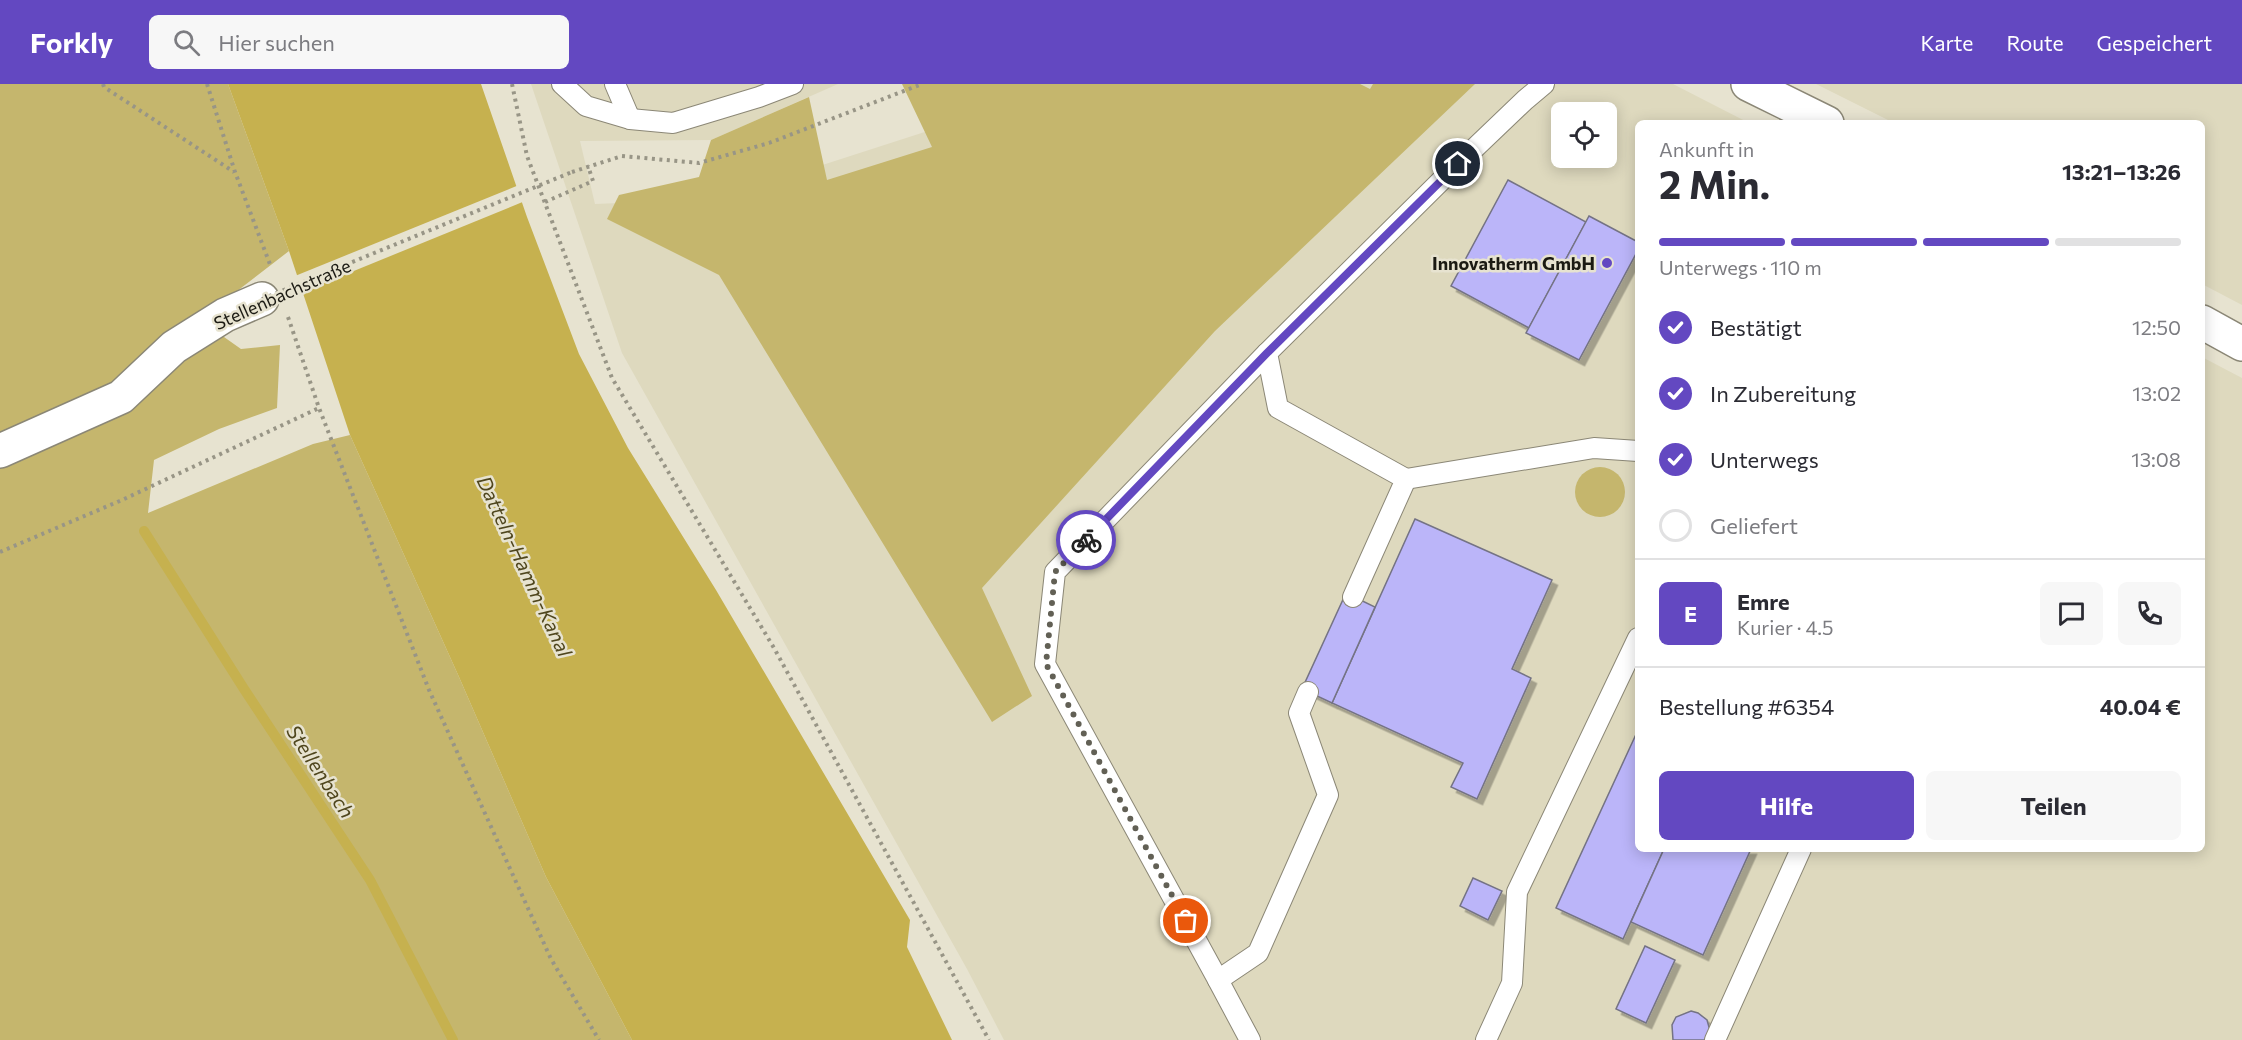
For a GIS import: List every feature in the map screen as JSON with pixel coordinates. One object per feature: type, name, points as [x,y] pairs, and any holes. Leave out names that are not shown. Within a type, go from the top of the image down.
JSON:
[{"type":"street","points":[[1748,84],[1786,114],[1813,120]]},
{"type":"street","name":"Stellenbachstraße","points":[[0,451],[121,397],[174,347],[225,315],[273,293]]},
{"type":"street","points":[[2205,324],[2242,344]]},
{"type":"lane","points":[[562,84],[586,106],[630,119],[673,123],[759,97],[792,84]]},
{"type":"lane","points":[[615,84],[630,119]]},
{"type":"lane","points":[[1250,1040],[1046,664],[1055,572],[1267,353],[1466,156],[1544,84]]},
{"type":"lane","points":[[1267,353],[1278,408],[1406,479],[1594,448],[1635,451]]},
{"type":"lane","points":[[1353,597],[1406,479]]},
{"type":"lane","points":[[1486,1040],[1512,983],[1517,892],[1635,644]]},
{"type":"lane","points":[[1218,980],[1258,953],[1328,795],[1299,713],[1308,692]]},
{"type":"lane","points":[[1715,1040],[1800,852]]},
{"type":"path","points":[[103,84],[104,87],[235,172]]},
{"type":"path","points":[[207,84],[273,293],[429,690],[551,959],[599,1040]]},
{"type":"path","points":[[512,84],[527,156],[612,378],[774,648],[989,1040]]},
{"type":"path","name":"Stellenbachstraße","points":[[273,293],[585,167],[622,156],[699,163],[769,143],[922,84]]},
{"type":"path","points":[[545,202],[593,181],[585,167]]},
{"type":"path","points":[[0,552],[122,500],[319,408]]},
{"type":"shaded area","points":[[0,84],[228,84],[289,251],[228,298],[224,337],[241,349],[280,345],[277,408],[219,429],[154,460],[148,513],[313,444],[350,435],[546,877],[632,1040],[0,1040]]},
{"type":"shaded area","points":[[531,84],[838,84],[711,140],[580,141],[595,204],[717,199],[999,108],[1051,84],[1673,84],[1743,120],[1635,120],[1635,852],[2205,852],[2205,359],[2242,378],[2242,1040],[1004,1040],[967,969],[622,353]]},
{"type":"shaded area","points":[[902,84],[1360,84],[1370,89],[1373,84],[1475,84],[1215,331],[982,588],[1032,696],[992,722],[719,275],[607,219],[619,195],[699,177],[711,140],[809,97],[827,180],[932,147]]},
{"type":"shaded area","points":[[1816,84],[2242,84],[2242,305],[2205,286],[2205,120],[1888,120]]},
{"type":"shaded area","points":[[1600,467],[1614,471],[1621,478],[1625,492],[1621,506],[1614,513],[1600,517],[1586,513],[1579,506],[1575,492],[1579,478],[1586,471]]},
{"type":"water","name":"Datteln-Hamm-Kanal","points":[[228,84],[481,84],[527,217],[579,354],[628,448],[716,590],[910,920],[907,947],[952,1040],[632,1040],[546,877],[350,435],[289,251]]},
{"type":"pier","points":[[519,185],[525,201],[300,293],[295,276]]},
{"type":"building","points":[[1508,180],[1586,222],[1529,328],[1451,286]]},
{"type":"building","points":[[1589,216],[1635,240],[1635,256],[1579,360],[1526,333]]},
{"type":"building","points":[[1415,519],[1552,580],[1512,669],[1531,678],[1477,799],[1451,787],[1463,763],[1332,703]]},
{"type":"building","points":[[1346,593],[1375,607],[1332,703],[1302,689]]},
{"type":"building","points":[[1635,737],[1635,852],[1663,852],[1623,939],[1556,908]]},
{"type":"building","points":[[1663,852],[1750,852],[1703,955],[1631,922]]},
{"type":"building","points":[[1473,878],[1502,891],[1488,920],[1460,906]]},
{"type":"building","points":[[1645,946],[1675,960],[1646,1023],[1616,1009]]},
{"type":"building","points":[[1691,1011],[1707,1020],[1711,1034],[1709,1040],[1673,1040],[1672,1025],[1676,1017]]},
{"type":"waterway","name":"Stellenbach","points":[[144,531],[244,689],[370,880],[453,1040]]},
{"type":"way so far","points":[[1086,540],[1055,572],[1046,664],[1186,921]]},
{"type":"place","name":"Innovatherm GmbH","points":[[1607,263]]},
{"type":"route","points":[[1086,540],[1267,353],[1458,164]]}]
